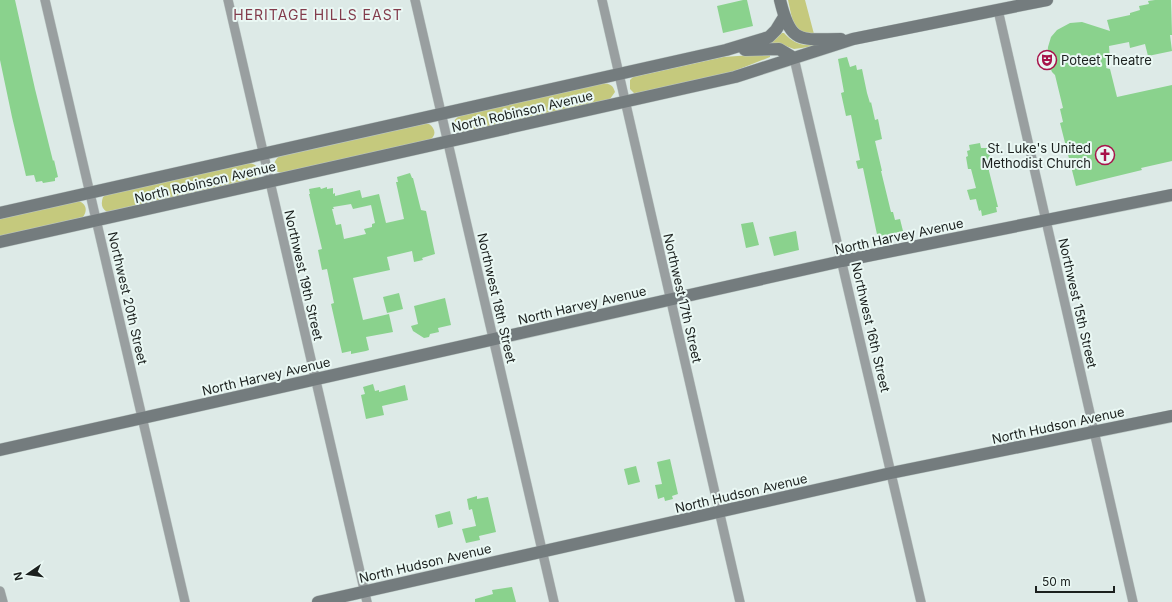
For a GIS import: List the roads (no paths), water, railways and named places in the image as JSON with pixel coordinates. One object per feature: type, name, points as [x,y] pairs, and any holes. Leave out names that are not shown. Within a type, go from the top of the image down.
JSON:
[{"type":"street","name":"Northwest 20th Street","points":[[45,0],[185,602]]},
{"type":"street","name":"Northwest 19th Street","points":[[228,0],[366,597]]},
{"type":"street","name":"Northwest 18th Street","points":[[415,0],[554,602]]},
{"type":"street","name":"Northwest 17th Street","points":[[602,0],[740,602]]},
{"type":"street","points":[[780,0],[784,17],[792,32],[800,38],[854,39]]},
{"type":"street","name":"North Robinson Avenue","points":[[0,242],[735,77],[854,39],[998,10],[1014,4],[1047,0]]},
{"type":"street","name":"Northwest 15th Street","points":[[998,10],[1133,602]]},
{"type":"street","points":[[726,50],[769,37],[776,30],[784,17]]},
{"type":"street","points":[[726,50],[775,49],[785,52],[794,58]]},
{"type":"street","name":"North Robinson Avenue","points":[[0,213],[726,50]]},
{"type":"street","name":"Northwest 16th Street","points":[[794,58],[921,602]]},
{"type":"street","name":"North Harvey Avenue","points":[[0,450],[842,261],[1172,195]]},
{"type":"street","name":"North Hudson Avenue","points":[[318,602],[366,597],[542,552],[891,473],[1172,416]]},
{"type":"street","points":[[0,591],[3,602]]},
{"type":"place","name":"Poteet Theatre","points":[[1047,60]]},
{"type":"place","name":"St. Luke's United Methodist Church","points":[[1105,155]]},
{"type":"district","name":"HERITAGE HILLS EAST","points":[[318,15]]}]
